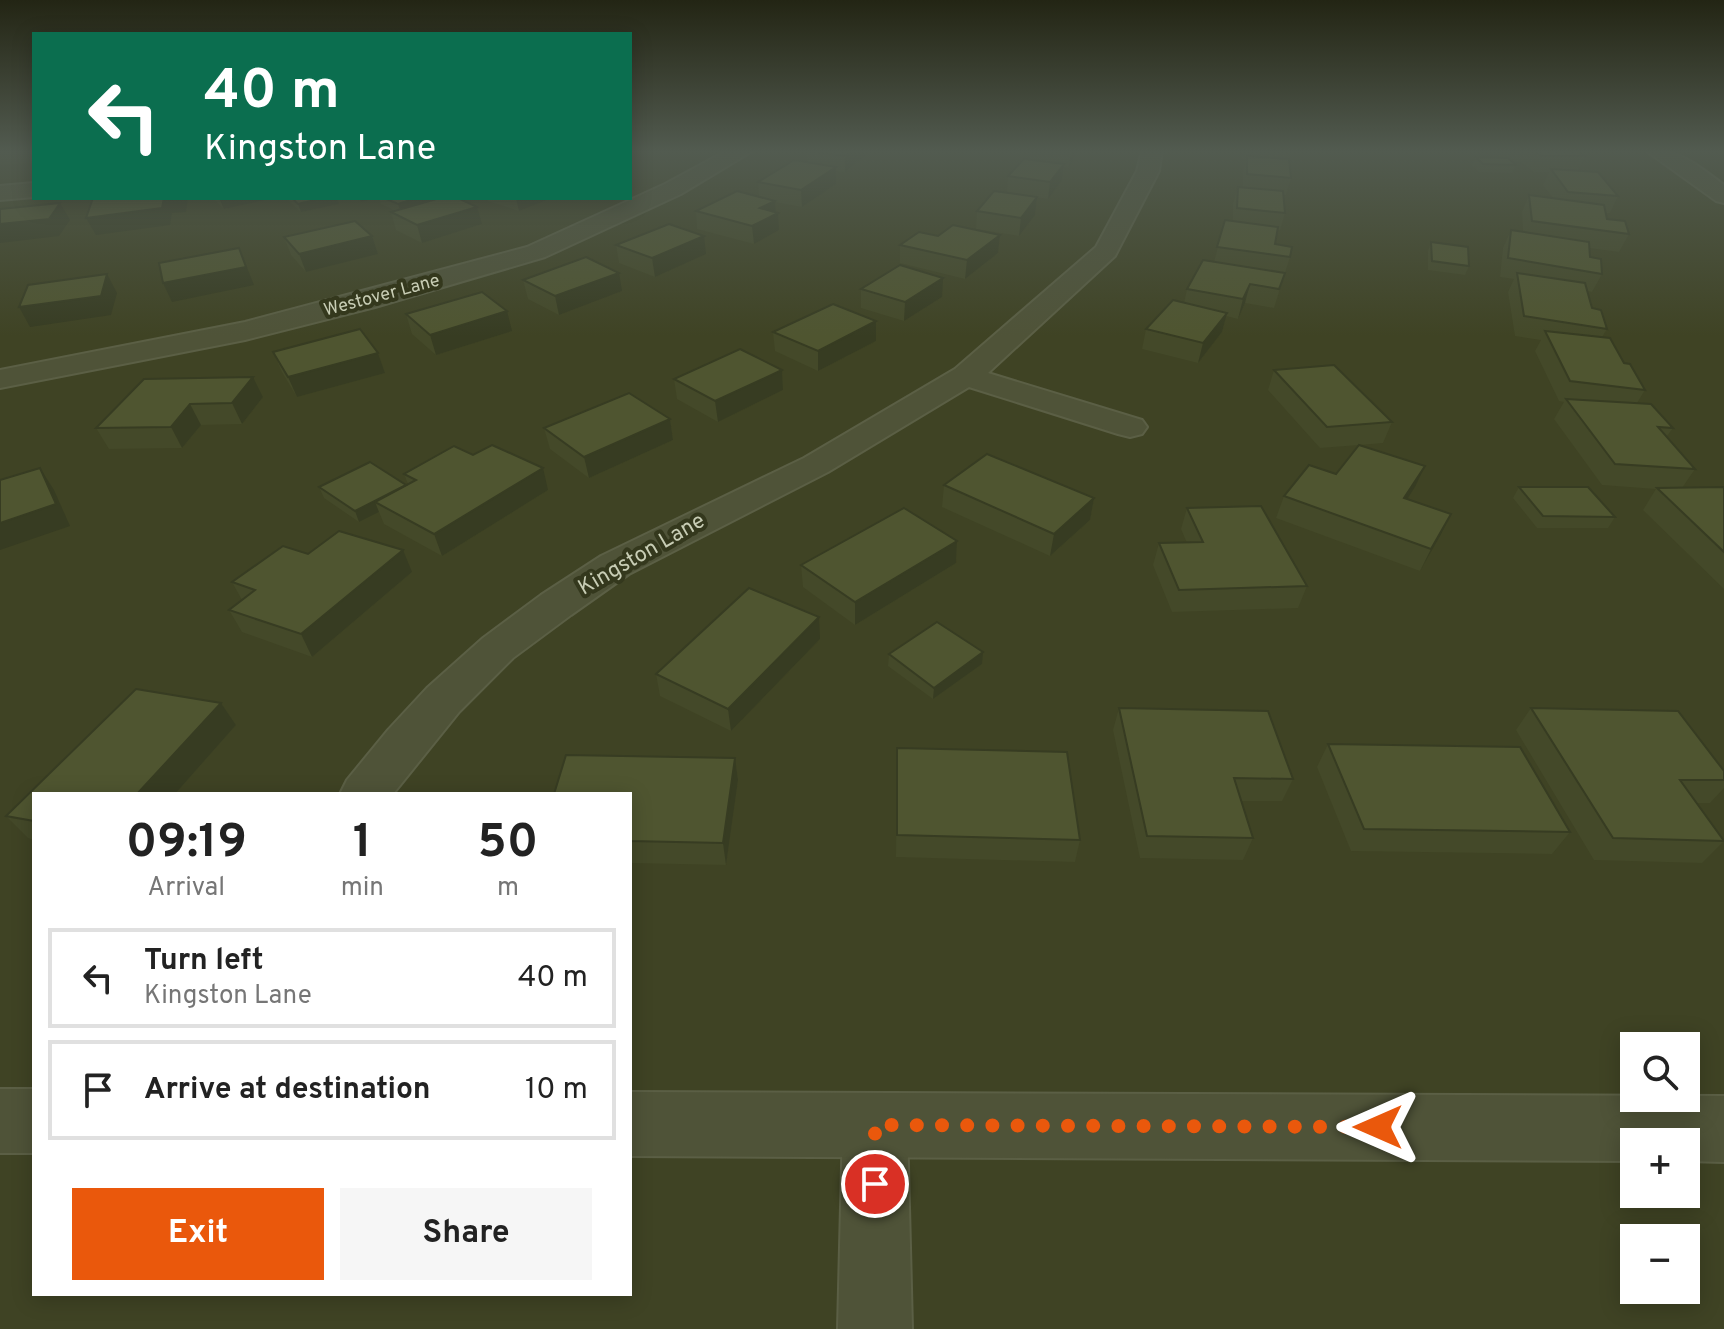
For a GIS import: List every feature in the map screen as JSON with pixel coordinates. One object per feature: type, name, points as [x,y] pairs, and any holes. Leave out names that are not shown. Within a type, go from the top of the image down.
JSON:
[{"type":"street","name":"Westover Lane","points":[[0,379],[245,331],[365,301],[536,252],[623,212]]},
{"type":"street","name":"Kingston Lane","points":[[367,792],[443,700],[498,648],[615,565],[816,465],[966,376],[1106,251],[1126,212]]},
{"type":"street","points":[[966,376],[1130,427]]},
{"type":"street","points":[[0,1121],[32,1121]]},
{"type":"street","points":[[632,1124],[1724,1129]]},
{"type":"street","points":[[875,1125],[875,1329]]},
{"type":"building","points":[[0,212],[54,212],[49,219],[0,224]]},
{"type":"building","points":[[88,212],[131,212],[86,218]]},
{"type":"building","points":[[391,212],[460,212],[417,225]]},
{"type":"building","points":[[700,212],[778,213],[752,226]]},
{"type":"building","points":[[983,212],[1026,212],[1021,218]]},
{"type":"building","points":[[1531,212],[1606,212],[1607,219],[1625,221],[1629,234],[1532,221]]},
{"type":"building","points":[[1225,220],[1278,227],[1275,244],[1292,247],[1290,257],[1217,247]]},
{"type":"building","points":[[355,221],[372,236],[299,254],[284,237]]},
{"type":"building","points":[[669,224],[704,236],[652,258],[616,245]]},
{"type":"building","points":[[953,225],[1000,235],[967,260],[900,245],[919,232],[938,236]]},
{"type":"building","points":[[1511,230],[1589,242],[1590,257],[1601,259],[1602,274],[1508,258]]},
{"type":"building","points":[[1431,242],[1468,247],[1469,266],[1432,261]]},
{"type":"building","points":[[239,248],[246,267],[163,283],[159,263]]},
{"type":"building","points":[[586,257],[619,273],[555,296],[523,280]]},
{"type":"building","points":[[1203,260],[1285,273],[1279,289],[1250,284],[1243,299],[1187,289]]},
{"type":"building","points":[[900,265],[943,278],[905,302],[861,289]]},
{"type":"building","points":[[1517,273],[1585,283],[1592,308],[1601,310],[1607,329],[1524,316]]},
{"type":"building","points":[[107,274],[101,296],[19,307],[28,285]]},
{"type":"building","points":[[482,292],[507,311],[430,335],[406,314]]},
{"type":"building","points":[[1173,300],[1227,313],[1203,343],[1146,329]]},
{"type":"building","points":[[833,304],[876,321],[818,351],[773,332]]},
{"type":"building","points":[[360,329],[378,353],[288,377],[273,352]]},
{"type":"building","points":[[1545,331],[1610,338],[1645,390],[1570,381]]},
{"type":"building","points":[[740,349],[782,370],[715,401],[674,379]]},
{"type":"building","points":[[1334,365],[1392,422],[1327,427],[1274,370]]},
{"type":"building","points":[[253,377],[232,403],[190,404],[171,427],[96,428],[144,379]]},
{"type":"building","points":[[629,393],[670,419],[584,457],[544,428]]},
{"type":"building","points":[[1566,399],[1651,404],[1673,428],[1658,427],[1695,469],[1615,464]]},
{"type":"building","points":[[492,445],[543,468],[434,534],[375,502],[416,480],[404,474],[454,446],[473,455]]},
{"type":"building","points":[[1359,445],[1425,466],[1404,498],[1451,514],[1431,549],[1284,496],[1309,465],[1336,474]]},
{"type":"building","points":[[987,454],[1094,498],[1054,534],[944,485]]},
{"type":"building","points":[[370,462],[406,485],[355,511],[319,487]]},
{"type":"building","points":[[40,468],[56,504],[0,523],[0,480]]},
{"type":"building","points":[[1519,487],[1588,487],[1615,517],[1543,516]]},
{"type":"building","points":[[1724,487],[1724,552],[1657,488]]},
{"type":"building","points":[[1261,506],[1307,586],[1179,590],[1159,543],[1203,542],[1187,508]]},
{"type":"building","points":[[904,508],[957,541],[855,602],[801,565]]},
{"type":"building","points":[[339,531],[403,550],[301,634],[229,610],[255,590],[232,582],[283,546],[308,554]]},
{"type":"building","points":[[749,588],[819,617],[728,709],[656,674]]},
{"type":"building","points":[[937,622],[983,652],[934,688],[889,654]]},
{"type":"building","points":[[136,689],[221,703],[139,792],[32,792],[32,821],[6,816]]},
{"type":"building","points":[[1119,708],[1268,711],[1293,779],[1234,778],[1253,838],[1147,836]]},
{"type":"building","points":[[1531,708],[1678,711],[1724,771],[1724,780],[1680,780],[1724,841],[1613,838]]},
{"type":"building","points":[[1328,744],[1520,747],[1570,832],[1364,829]]},
{"type":"building","points":[[897,748],[1067,752],[1080,840],[897,835]]},
{"type":"building","points":[[566,755],[735,758],[723,843],[632,841],[632,792],[555,792]]},
{"type":"route","points":[[875,1184],[875,1125],[1378,1127]]}]
